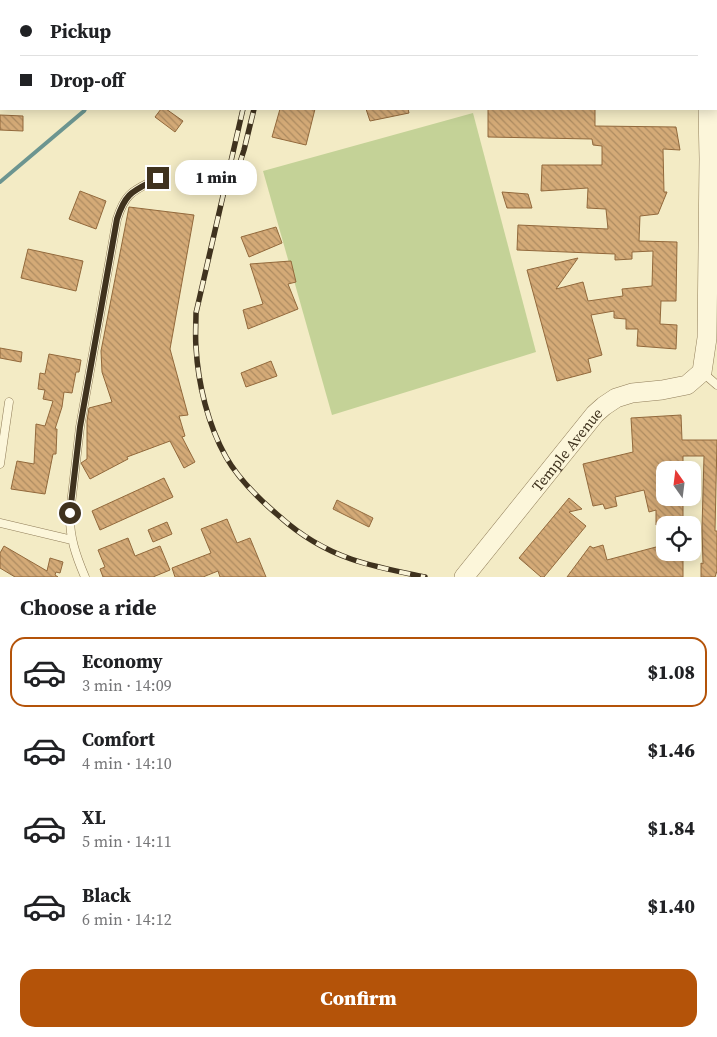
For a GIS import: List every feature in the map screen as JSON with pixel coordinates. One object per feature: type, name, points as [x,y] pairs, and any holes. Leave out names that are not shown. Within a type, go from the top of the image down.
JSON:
[{"type":"street","points":[[702,372],[708,338],[713,160],[708,110]]},
{"type":"street","name":"Temple Avenue","points":[[464,577],[595,414],[604,406],[616,398],[632,393],[687,385],[702,372]]},
{"type":"lane","points":[[85,577],[72,540],[70,513],[80,427],[117,219],[126,198],[158,178]]},
{"type":"lane","points":[[702,372],[717,385]]},
{"type":"lane","points":[[0,464],[8,402]]},
{"type":"lane","points":[[0,523],[72,540]]},
{"type":"green space","points":[[473,113],[536,352],[332,415],[263,171]]},
{"type":"building","points":[[160,110],[167,110],[183,121],[175,132],[155,117]]},
{"type":"building","points":[[280,110],[315,110],[306,145],[272,137]]},
{"type":"building","points":[[366,110],[408,110],[409,113],[370,121]]},
{"type":"building","points":[[488,110],[595,110],[595,126],[676,127],[680,150],[663,149],[664,192],[667,192],[658,214],[640,216],[639,241],[677,242],[676,301],[661,301],[660,324],[677,325],[676,349],[637,346],[638,329],[626,329],[626,319],[614,318],[614,311],[591,315],[602,355],[588,359],[591,372],[557,381],[527,270],[578,258],[556,289],[583,282],[588,301],[623,296],[622,289],[652,286],[653,251],[632,252],[632,259],[615,260],[615,254],[517,250],[518,225],[608,229],[606,209],[587,208],[588,188],[541,191],[542,165],[602,165],[602,146],[593,145],[592,139],[488,137]]},
{"type":"building","points":[[0,115],[23,116],[23,131],[0,130]]},
{"type":"building","points":[[80,191],[106,201],[96,229],[69,219]]},
{"type":"building","points":[[502,192],[528,194],[532,208],[507,208]]},
{"type":"building","points":[[129,207],[194,215],[170,349],[188,415],[179,416],[185,436],[182,437],[195,462],[184,468],[170,441],[127,457],[128,459],[90,479],[81,463],[87,459],[87,421],[89,408],[112,402],[102,372],[101,351]]},
{"type":"building","points":[[276,227],[282,243],[249,257],[241,237]]},
{"type":"building","points":[[28,249],[83,261],[76,291],[21,278]]},
{"type":"building","points":[[291,261],[296,282],[288,284],[298,309],[248,329],[243,310],[263,304],[250,264]]},
{"type":"building","points":[[0,348],[22,352],[21,362],[0,358]]},
{"type":"building","points":[[49,354],[81,360],[79,372],[76,372],[72,393],[64,392],[62,407],[55,429],[57,429],[56,454],[53,454],[45,494],[11,489],[17,461],[34,464],[36,424],[45,426],[53,401],[43,399],[45,390],[38,389],[40,373],[45,374]]},
{"type":"building","points":[[271,361],[277,376],[246,387],[241,373]]},
{"type":"building","points":[[681,415],[682,440],[717,440],[715,531],[717,531],[717,571],[715,577],[701,577],[701,563],[703,564],[704,456],[683,456],[683,461],[656,461],[656,506],[683,506],[683,516],[656,516],[656,510],[649,512],[644,490],[615,497],[617,506],[605,509],[603,504],[593,506],[583,464],[633,452],[631,418]]},
{"type":"building","points":[[164,478],[173,497],[100,530],[92,511]]},
{"type":"building","points":[[569,498],[582,509],[569,512],[586,526],[544,577],[541,577],[519,558]]},
{"type":"building","points":[[337,500],[373,518],[369,527],[333,509]]},
{"type":"building","points":[[227,519],[237,543],[250,538],[266,577],[220,577],[218,571],[203,577],[175,577],[172,568],[211,553],[201,529]]},
{"type":"building","points":[[167,522],[172,534],[153,542],[148,530]]},
{"type":"building","points":[[128,538],[135,556],[160,546],[170,570],[153,577],[103,577],[100,569],[105,567],[98,550]]},
{"type":"building","points":[[603,545],[607,560],[656,547],[656,561],[683,561],[683,577],[567,577],[590,546],[593,548]]},
{"type":"building","points":[[4,546],[47,571],[50,558],[63,562],[60,573],[56,572],[55,575],[58,577],[15,577],[0,568],[0,553]]},
{"type":"waterway","points":[[0,182],[84,110]]},
{"type":"railway","points":[[243,110],[196,313],[199,375],[205,404],[214,432],[226,457],[243,481],[272,510],[304,535],[322,546],[351,559],[425,577]]},
{"type":"railway","points":[[232,187],[254,110]]},
{"type":"route","points":[[70,513],[80,427],[117,219],[126,198],[158,178]]}]
